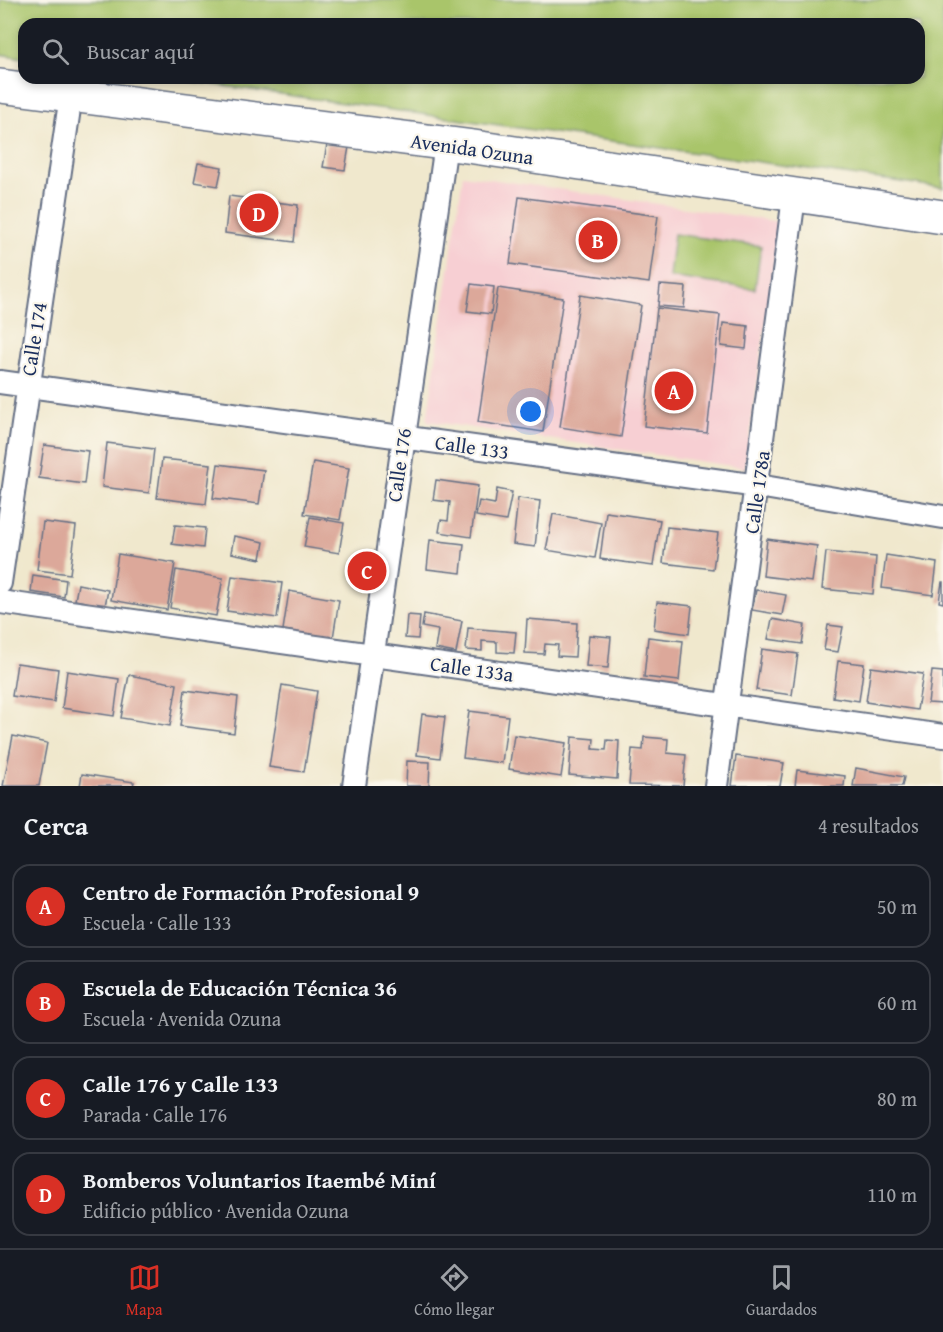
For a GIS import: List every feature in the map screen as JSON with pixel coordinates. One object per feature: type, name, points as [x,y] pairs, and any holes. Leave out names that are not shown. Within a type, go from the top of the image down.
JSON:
[{"type":"main road","name":"Avenida Ozuna","points":[[0,86],[446,144],[794,197],[943,217]]},
{"type":"street","name":"Calle 174","points":[[0,584],[71,95]]},
{"type":"street","name":"Calle 176","points":[[354,786],[446,144]]},
{"type":"street","name":"Calle 178a","points":[[716,786],[758,486],[794,197]]},
{"type":"street","name":"Calle 133","points":[[0,382],[758,486],[943,517]]},
{"type":"street","name":"Calle 133a","points":[[0,602],[943,736]]},
{"type":"shaded area","points":[[463,175],[780,222],[745,468],[427,421]]},
{"type":"green space","points":[[0,0],[943,0],[943,188],[209,84],[925,84],[925,18],[18,18],[18,57],[0,54]]},
{"type":"green space","points":[[674,234],[761,246],[755,289],[669,277]]},
{"type":"building","points":[[327,144],[349,147],[345,170],[323,167]]},
{"type":"building","points":[[198,163],[222,167],[218,186],[194,182]]},
{"type":"building","points":[[229,196],[298,205],[294,242],[225,233]]},
{"type":"building","points":[[519,197],[658,216],[649,283],[510,264]]},
{"type":"building","points":[[471,284],[494,287],[491,314],[467,311]]},
{"type":"building","points":[[660,285],[686,287],[684,308],[658,306]]},
{"type":"building","points":[[498,288],[563,298],[543,432],[478,422]]},
{"type":"building","points":[[580,295],[641,305],[621,437],[560,427]]},
{"type":"building","points":[[657,308],[720,315],[707,433],[644,426]]},
{"type":"building","points":[[723,323],[748,326],[746,349],[721,346]]},
{"type":"building","points":[[107,443],[154,449],[149,493],[102,487]]},
{"type":"building","points":[[44,445],[88,451],[84,484],[39,478]]},
{"type":"building","points":[[162,459],[211,464],[206,504],[157,498]]},
{"type":"building","points":[[313,462],[349,468],[340,520],[304,514]]},
{"type":"building","points":[[218,464],[264,470],[259,504],[213,498]]},
{"type":"building","points":[[436,480],[478,486],[471,537],[439,532],[441,520],[448,521],[450,502],[433,500]]},
{"type":"building","points":[[497,489],[512,492],[506,521],[476,516],[479,501],[495,504]]},
{"type":"building","points":[[518,498],[540,501],[535,547],[513,544]]},
{"type":"building","points":[[606,512],[660,520],[653,566],[600,559]]},
{"type":"building","points":[[553,514],[601,523],[595,558],[546,550]]},
{"type":"building","points":[[310,517],[344,523],[339,553],[304,547]]},
{"type":"building","points":[[43,522],[76,526],[70,574],[37,570]]},
{"type":"building","points":[[175,525],[205,528],[203,548],[172,544]]},
{"type":"building","points":[[667,527],[718,533],[713,569],[663,563]]},
{"type":"building","points":[[234,536],[264,542],[261,559],[231,553]]},
{"type":"building","points":[[767,539],[817,546],[812,582],[763,576]]},
{"type":"building","points":[[430,540],[464,544],[461,573],[427,569]]},
{"type":"building","points":[[826,552],[876,557],[873,594],[822,589]]},
{"type":"building","points":[[118,554],[175,563],[167,610],[111,600]]},
{"type":"building","points":[[886,555],[937,563],[933,595],[882,588]]},
{"type":"building","points":[[176,570],[223,578],[216,616],[170,608]]},
{"type":"building","points":[[33,575],[66,580],[64,597],[31,592]]},
{"type":"building","points":[[232,576],[282,583],[277,618],[227,611]]},
{"type":"building","points":[[943,582],[943,603],[939,602]]},
{"type":"building","points":[[78,584],[108,590],[105,606],[75,600]]},
{"type":"building","points":[[756,590],[786,595],[782,615],[752,610]]},
{"type":"building","points":[[289,591],[339,600],[333,638],[283,630]]},
{"type":"building","points":[[657,602],[692,606],[689,634],[654,629]]},
{"type":"building","points":[[424,614],[462,621],[456,653],[435,649],[438,630],[422,627]]},
{"type":"building","points":[[407,615],[420,616],[418,639],[405,638]]},
{"type":"building","points":[[527,619],[577,623],[575,657],[557,656],[558,645],[545,644],[544,654],[525,653]]},
{"type":"building","points":[[772,619],[805,625],[802,644],[768,639]]},
{"type":"building","points":[[828,625],[843,627],[838,652],[824,650]]},
{"type":"building","points":[[468,628],[516,632],[514,653],[497,652],[497,642],[482,641],[482,651],[466,650]]},
{"type":"building","points":[[589,635],[611,637],[608,668],[586,666]]},
{"type":"building","points":[[648,637],[683,641],[679,681],[644,677]]},
{"type":"building","points":[[762,649],[798,654],[792,695],[756,690]]},
{"type":"building","points":[[838,661],[864,664],[859,701],[833,697]]},
{"type":"building","points":[[17,663],[58,669],[54,702],[12,696]]},
{"type":"building","points":[[871,667],[923,674],[917,710],[866,702]]},
{"type":"building","points":[[67,671],[119,679],[114,716],[62,708]]},
{"type":"building","points":[[932,671],[943,672],[943,704],[928,703]]},
{"type":"building","points":[[129,675],[177,684],[170,726],[121,718]]},
{"type":"building","points":[[282,685],[317,691],[304,772],[269,767]]},
{"type":"building","points":[[185,690],[238,697],[234,733],[180,726]]},
{"type":"building","points":[[469,711],[508,716],[502,763],[463,758]]},
{"type":"building","points":[[422,714],[445,717],[440,758],[417,755]]},
{"type":"building","points":[[514,735],[566,743],[561,777],[509,769]]},
{"type":"building","points":[[13,736],[47,743],[39,786],[3,786]]},
{"type":"building","points":[[572,737],[594,739],[593,749],[606,750],[607,740],[619,741],[617,779],[569,775]]},
{"type":"building","points":[[644,737],[668,739],[667,753],[686,755],[683,786],[629,785],[632,749],[643,750]]},
{"type":"building","points":[[736,756],[784,763],[780,786],[732,786]]},
{"type":"building","points":[[407,761],[430,762],[429,786],[406,786]]},
{"type":"building","points":[[856,768],[904,777],[902,786],[853,786]]},
{"type":"building","points":[[797,770],[845,776],[844,786],[795,786]]},
{"type":"building","points":[[82,774],[134,782],[133,786],[80,786]]},
{"type":"place","name":"Bomberos Voluntarios Itaembé Miní","points":[[259,213]]},
{"type":"place","name":"Escuela de Educación Técnica 36","points":[[598,240]]},
{"type":"place","name":"Centro de Formación Profesional 9","points":[[674,391]]},
{"type":"place","name":"Calle 176 y Calle 133","points":[[367,571]]}]
